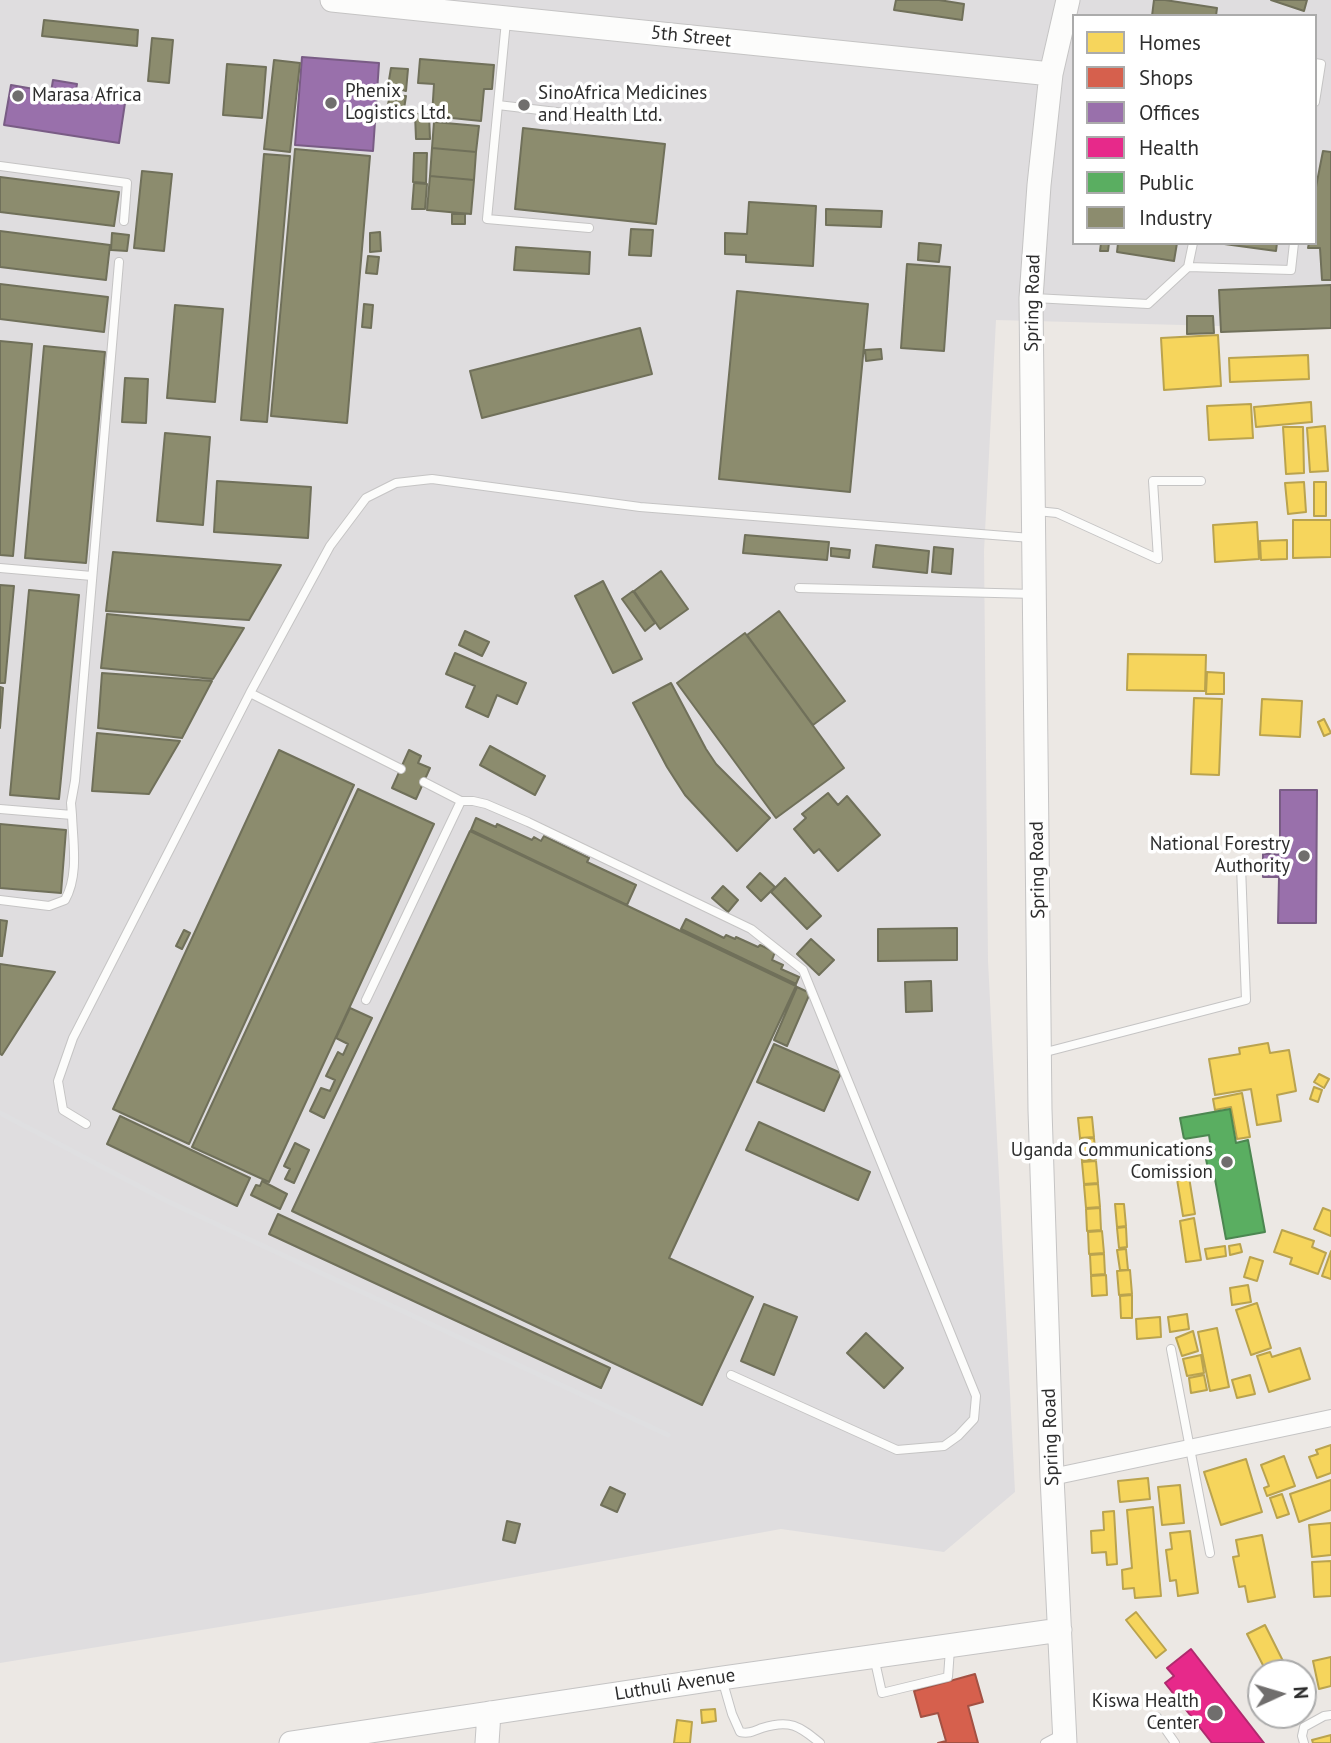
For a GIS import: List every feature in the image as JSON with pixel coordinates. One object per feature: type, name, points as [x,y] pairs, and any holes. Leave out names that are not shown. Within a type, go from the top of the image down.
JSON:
[{"type":"main road","name":"5th Street","points":[[332,0],[1051,74]]},
{"type":"main road","name":"Spring Road","points":[[1058,1740],[1060,1630],[1052,1478],[1040,1054],[1031,298],[1051,74],[1068,0]]},
{"type":"main road","name":"Luthuli Avenue","points":[[291,1743],[1060,1630]]},
{"type":"main road","points":[[487,1743],[489,1713]]},
{"type":"street","points":[[1052,1478],[1331,1418]]},
{"type":"lane","points":[[507,18],[488,219],[589,228]]},
{"type":"lane","points":[[1317,63],[1321,64],[1317,89]]},
{"type":"lane","points":[[498,105],[615,119]]},
{"type":"lane","points":[[0,166],[127,183],[124,222]]},
{"type":"lane","points":[[1031,298],[1148,304],[1188,267],[1193,245]]},
{"type":"lane","points":[[1188,267],[1291,270],[1294,245]]},
{"type":"lane","points":[[0,900],[49,906],[65,900],[71,889],[74,865],[71,803],[119,262]]},
{"type":"lane","points":[[86,1124],[63,1110],[58,1081],[73,1038],[250,693],[330,546],[366,498],[396,483],[432,479],[640,507],[1034,538]]},
{"type":"lane","points":[[1034,510],[1057,513],[1158,559],[1153,481],[1201,481]]},
{"type":"lane","points":[[0,568],[92,576]]},
{"type":"lane","points":[[799,588],[1035,594]]},
{"type":"lane","points":[[250,693],[401,769]]},
{"type":"lane","points":[[424,782],[461,802],[486,804],[528,822],[751,929],[803,971],[976,1396],[974,1419],[944,1446],[897,1450],[731,1375]]},
{"type":"lane","points":[[366,1000],[461,802]]},
{"type":"lane","points":[[0,809],[72,815]]},
{"type":"lane","points":[[1040,1054],[1246,1000],[1241,866]]},
{"type":"lane","points":[[1171,1349],[1210,1553]]},
{"type":"lane","points":[[873,1656],[881,1693],[948,1677],[950,1646]]},
{"type":"lane","points":[[722,1678],[740,1732],[748,1734],[774,1724],[795,1725],[820,1743]]},
{"type":"lane","points":[[1304,1743],[1304,1727],[1331,1715]]},
{"type":"lane","points":[[1157,1717],[1175,1743]]},
{"type":"shaded area","points":[[0,0],[1331,0],[1331,329],[996,320],[984,551],[988,961],[1015,1492],[944,1552],[781,1529],[421,1594],[0,1663]]},
{"type":"building: Homes","points":[[1218,335],[1221,386],[1164,390],[1161,338]]},
{"type":"building: Homes","points":[[1308,355],[1309,379],[1230,382],[1229,358]]},
{"type":"building: Homes","points":[[1311,402],[1312,422],[1256,427],[1254,407]]},
{"type":"building: Homes","points":[[1251,404],[1253,438],[1209,440],[1207,406]]},
{"type":"building: Homes","points":[[1325,426],[1328,471],[1310,472],[1307,428]]},
{"type":"building: Homes","points":[[1283,427],[1303,427],[1304,473],[1286,474]]},
{"type":"building: Homes","points":[[1304,482],[1306,512],[1288,514],[1285,483]]},
{"type":"building: Homes","points":[[1314,482],[1326,482],[1326,516],[1314,516]]},
{"type":"building: Homes","points":[[1293,520],[1331,520],[1331,557],[1293,558]]},
{"type":"building: Homes","points":[[1257,522],[1259,559],[1215,562],[1213,525]]},
{"type":"building: Homes","points":[[1287,540],[1287,559],[1261,560],[1260,541]]},
{"type":"building: Homes","points":[[1128,654],[1206,655],[1205,691],[1127,690]]},
{"type":"building: Homes","points":[[1207,672],[1224,673],[1224,694],[1206,694]]},
{"type":"building: Homes","points":[[1194,698],[1222,699],[1219,775],[1191,774]]},
{"type":"building: Homes","points":[[1262,699],[1302,701],[1300,737],[1260,735]]},
{"type":"building: Homes","points":[[1324,719],[1331,733],[1324,736],[1318,722]]},
{"type":"building: Homes","points":[[1268,1043],[1270,1053],[1289,1050],[1296,1091],[1277,1095],[1281,1121],[1257,1125],[1251,1089],[1215,1095],[1209,1059],[1240,1054],[1239,1048]]},
{"type":"building: Homes","points":[[1319,1074],[1329,1079],[1324,1088],[1314,1082]]},
{"type":"building: Homes","points":[[1314,1087],[1322,1090],[1318,1102],[1310,1099]]},
{"type":"building: Homes","points":[[1242,1093],[1250,1137],[1237,1139],[1231,1107],[1215,1110],[1213,1099]]},
{"type":"building: Homes","points":[[1092,1117],[1094,1137],[1080,1138],[1078,1118]]},
{"type":"building: Homes","points":[[1094,1138],[1096,1159],[1082,1161],[1080,1139]]},
{"type":"building: Homes","points":[[1096,1161],[1098,1183],[1084,1184],[1082,1162]]},
{"type":"building: Homes","points":[[1188,1171],[1195,1214],[1183,1216],[1176,1173]]},
{"type":"building: Homes","points":[[1098,1184],[1100,1207],[1086,1208],[1084,1185]]},
{"type":"building: Homes","points":[[1115,1204],[1124,1204],[1126,1226],[1117,1227]]},
{"type":"building: Homes","points":[[1100,1208],[1101,1230],[1087,1231],[1086,1209]]},
{"type":"building: Homes","points":[[1323,1208],[1331,1211],[1331,1236],[1314,1229]]},
{"type":"building: Homes","points":[[1194,1218],[1201,1260],[1186,1262],[1180,1221]]},
{"type":"building: Homes","points":[[1126,1227],[1127,1247],[1119,1248],[1117,1228]]},
{"type":"building: Homes","points":[[1282,1230],[1314,1241],[1312,1247],[1326,1253],[1318,1274],[1290,1264],[1292,1258],[1274,1252]]},
{"type":"building: Homes","points":[[1102,1231],[1104,1253],[1089,1254],[1088,1232]]},
{"type":"building: Homes","points":[[1240,1244],[1242,1252],[1230,1255],[1229,1246]]},
{"type":"building: Homes","points":[[1225,1246],[1226,1256],[1207,1259],[1205,1249]]},
{"type":"building: Homes","points":[[1126,1249],[1128,1270],[1120,1270],[1117,1250]]},
{"type":"building: Homes","points":[[1331,1251],[1331,1279],[1322,1276]]},
{"type":"building: Homes","points":[[1104,1254],[1105,1274],[1091,1275],[1090,1255]]},
{"type":"building: Homes","points":[[1250,1257],[1263,1261],[1257,1281],[1244,1277]]},
{"type":"building: Homes","points":[[1130,1270],[1132,1294],[1119,1295],[1117,1271]]},
{"type":"building: Homes","points":[[1106,1275],[1107,1295],[1092,1296],[1091,1276]]},
{"type":"building: Homes","points":[[1248,1285],[1251,1302],[1232,1305],[1230,1288]]},
{"type":"building: Homes","points":[[1132,1295],[1132,1318],[1121,1318],[1120,1296]]},
{"type":"building: Homes","points":[[1257,1303],[1271,1348],[1251,1355],[1236,1310]]},
{"type":"building: Homes","points":[[1187,1314],[1189,1329],[1170,1332],[1168,1317]]},
{"type":"building: Homes","points":[[1160,1317],[1161,1337],[1137,1339],[1136,1319]]},
{"type":"building: Homes","points":[[1217,1328],[1229,1387],[1210,1391],[1198,1332]]},
{"type":"building: Homes","points":[[1193,1331],[1198,1351],[1182,1356],[1176,1338]]},
{"type":"building: Homes","points":[[1300,1348],[1310,1379],[1269,1392],[1257,1356],[1270,1352],[1272,1357]]},
{"type":"building: Homes","points":[[1201,1355],[1204,1373],[1187,1376],[1183,1359]]},
{"type":"building: Homes","points":[[1204,1375],[1207,1390],[1191,1393],[1189,1378]]},
{"type":"building: Homes","points":[[1250,1375],[1255,1394],[1237,1398],[1232,1380]]},
{"type":"building: Homes","points":[[1331,1445],[1331,1473],[1317,1478],[1309,1457],[1318,1454],[1316,1450]]},
{"type":"building: Homes","points":[[1284,1456],[1295,1486],[1267,1496],[1264,1488],[1269,1486],[1261,1465]]},
{"type":"building: Homes","points":[[1246,1459],[1262,1512],[1221,1525],[1204,1472]]},
{"type":"building: Homes","points":[[1148,1478],[1150,1499],[1120,1502],[1118,1481]]},
{"type":"building: Homes","points":[[1331,1480],[1331,1510],[1299,1522],[1290,1494]]},
{"type":"building: Homes","points":[[1180,1485],[1184,1523],[1162,1525],[1158,1487]]},
{"type":"building: Homes","points":[[1282,1494],[1289,1514],[1277,1518],[1270,1498]]},
{"type":"building: Homes","points":[[1153,1507],[1161,1596],[1135,1598],[1134,1588],[1123,1589],[1122,1570],[1132,1568],[1127,1510]]},
{"type":"building: Homes","points":[[1114,1511],[1117,1564],[1107,1565],[1106,1552],[1092,1553],[1091,1531],[1104,1530],[1103,1512]]},
{"type":"building: Homes","points":[[1331,1523],[1331,1555],[1312,1557],[1309,1525]]},
{"type":"building: Homes","points":[[1190,1531],[1198,1593],[1178,1596],[1176,1580],[1170,1581],[1166,1550],[1172,1549],[1170,1533]]},
{"type":"building: Homes","points":[[1262,1535],[1275,1597],[1248,1602],[1245,1586],[1239,1587],[1233,1557],[1239,1556],[1236,1540]]},
{"type":"building: Homes","points":[[1331,1561],[1331,1596],[1314,1597],[1312,1562]]},
{"type":"building: Homes","points":[[1136,1612],[1166,1650],[1156,1658],[1126,1620]]},
{"type":"building: Homes","points":[[1265,1625],[1282,1659],[1260,1659],[1247,1634]]},
{"type":"building: Homes","points":[[1331,1657],[1331,1686],[1319,1689],[1317,1660]]},
{"type":"building: Homes","points":[[715,1709],[716,1721],[702,1723],[701,1710]]},
{"type":"building: Homes","points":[[677,1720],[692,1722],[690,1743],[674,1743]]},
{"type":"building: Homes","points":[[1331,1735],[1331,1743],[1313,1743],[1312,1740]]},
{"type":"building: Shops","points":[[975,1674],[983,1702],[968,1706],[978,1743],[938,1743],[946,1741],[938,1713],[921,1717],[914,1691]]},
{"type":"building: Offices","points":[[302,57],[379,63],[373,151],[295,145]]},
{"type":"building: Offices","points":[[53,80],[77,84],[75,95],[125,103],[119,143],[4,125],[11,85],[51,92]]},
{"type":"building: Offices","points":[[1280,790],[1317,790],[1316,923],[1278,923],[1279,877],[1263,877],[1263,854],[1280,854]]},
{"type":"building: Health","name":"Kiswa Health Center","points":[[1191,1649],[1247,1721],[1247,1729],[1253,1729],[1264,1743],[1212,1743],[1165,1683],[1174,1676],[1167,1668]]},
{"type":"building: Public","points":[[1230,1109],[1236,1143],[1248,1140],[1265,1232],[1226,1239],[1213,1168],[1208,1169],[1204,1149],[1211,1148],[1209,1135],[1184,1139],[1180,1118]]},
{"type":"building: Industry","points":[[896,0],[939,0],[964,4],[962,20],[894,10]]},
{"type":"building: Industry","points":[[1154,0],[1217,8],[1216,14],[1152,14]]},
{"type":"building: Industry","points":[[1271,0],[1307,0],[1304,11]]},
{"type":"building: Industry","points":[[44,20],[138,30],[137,46],[42,36]]},
{"type":"building: Industry","points":[[152,38],[173,40],[169,83],[148,81]]},
{"type":"building: Industry","points":[[420,59],[494,65],[492,89],[484,89],[481,121],[432,116],[434,84],[418,83]]},
{"type":"building: Industry","points":[[274,60],[300,63],[290,152],[264,149]]},
{"type":"building: Industry","points":[[227,64],[266,67],[262,118],[223,115]]},
{"type":"building: Industry","points":[[391,68],[408,69],[406,91],[388,86]]},
{"type":"building: Industry","points":[[390,95],[406,96],[404,109],[387,109]]},
{"type":"building: Industry","points":[[415,114],[429,114],[430,139],[416,139]]},
{"type":"building: Industry","points":[[434,122],[479,126],[476,152],[432,148]]},
{"type":"building: Industry","points":[[523,128],[665,144],[656,224],[515,209]]},
{"type":"building: Industry","points":[[432,148],[476,152],[474,180],[430,176]]},
{"type":"building: Industry","points":[[295,149],[370,156],[347,423],[271,416]]},
{"type":"building: Industry","points":[[1323,151],[1331,152],[1331,280],[1322,280],[1320,248],[1308,248],[1309,245],[1317,245],[1317,182]]},
{"type":"building: Industry","points":[[414,153],[427,153],[426,183],[413,182]]},
{"type":"building: Industry","points":[[264,154],[290,156],[267,422],[241,420]]},
{"type":"building: Industry","points":[[142,171],[172,174],[164,251],[134,248]]},
{"type":"building: Industry","points":[[430,176],[474,180],[471,214],[427,210]]},
{"type":"building: Industry","points":[[0,177],[119,192],[114,226],[0,212]]},
{"type":"building: Industry","points":[[414,183],[427,184],[425,209],[412,209]]},
{"type":"building: Industry","points":[[749,202],[816,206],[813,266],[746,262],[746,255],[725,254],[725,233],[747,234]]},
{"type":"building: Industry","points":[[826,209],[882,211],[881,227],[826,225]]},
{"type":"building: Industry","points":[[452,214],[465,214],[465,224],[452,224]]},
{"type":"building: Industry","points":[[631,229],[653,230],[651,256],[629,255]]},
{"type":"building: Industry","points":[[0,231],[110,245],[106,280],[0,267]]},
{"type":"building: Industry","points":[[380,232],[381,251],[370,252],[370,233]]},
{"type":"building: Industry","points":[[112,233],[129,235],[127,251],[111,250]]},
{"type":"building: Industry","points":[[919,243],[941,245],[939,262],[918,260]]},
{"type":"building: Industry","points":[[1101,245],[1109,245],[1108,251],[1100,251]]},
{"type":"building: Industry","points":[[1118,245],[1177,245],[1174,261],[1117,252]]},
{"type":"building: Industry","points":[[1232,245],[1277,245],[1276,251]]},
{"type":"building: Industry","points":[[516,247],[590,252],[589,274],[514,270]]},
{"type":"building: Industry","points":[[368,256],[379,257],[377,274],[366,273]]},
{"type":"building: Industry","points":[[907,264],[950,267],[944,351],[901,348]]},
{"type":"building: Industry","points":[[0,284],[108,297],[104,332],[0,319]]},
{"type":"building: Industry","points":[[1331,285],[1331,328],[1221,332],[1219,290]]},
{"type":"building: Industry","points":[[737,291],[868,304],[850,492],[719,479]]},
{"type":"building: Industry","points":[[364,304],[373,305],[371,328],[362,327]]},
{"type":"building: Industry","points":[[175,305],[223,309],[215,402],[167,398]]},
{"type":"building: Industry","points":[[1187,316],[1213,316],[1214,333],[1187,334]]},
{"type":"building: Industry","points":[[640,328],[652,374],[482,418],[470,371]]},
{"type":"building: Industry","points":[[0,341],[32,344],[13,556],[0,555]]},
{"type":"building: Industry","points":[[44,346],[105,352],[86,563],[25,558]]},
{"type":"building: Industry","points":[[881,349],[882,359],[866,361],[865,350]]},
{"type":"building: Industry","points":[[125,378],[148,379],[146,423],[122,422]]},
{"type":"building: Industry","points":[[165,433],[210,437],[203,525],[157,521]]},
{"type":"building: Industry","points":[[217,481],[311,487],[308,538],[214,532]]},
{"type":"building: Industry","points":[[745,535],[829,542],[827,560],[743,553]]},
{"type":"building: Industry","points":[[876,545],[929,551],[927,573],[873,567]]},
{"type":"building: Industry","points":[[934,547],[953,549],[951,574],[932,572]]},
{"type":"building: Industry","points":[[831,548],[850,550],[849,558],[831,556]]},
{"type":"building: Industry","points":[[113,552],[281,565],[249,620],[106,611]]},
{"type":"building: Industry","points":[[661,571],[688,609],[660,629],[634,591]]},
{"type":"building: Industry","points":[[603,581],[642,659],[613,673],[575,596]]},
{"type":"building: Industry","points":[[0,585],[14,586],[5,683],[0,683]]},
{"type":"building: Industry","points":[[29,590],[79,595],[59,799],[10,795]]},
{"type":"building: Industry","points":[[633,591],[655,623],[645,631],[622,599]]},
{"type":"building: Industry","points":[[779,611],[845,701],[813,725],[747,635]]},
{"type":"building: Industry","points":[[107,614],[244,628],[213,679],[101,668]]},
{"type":"building: Industry","points":[[465,631],[489,642],[482,656],[459,645]]},
{"type":"building: Industry","points":[[745,633],[844,768],[776,818],[677,683]]},
{"type":"building: Industry","points":[[455,653],[526,683],[517,704],[497,695],[488,717],[466,707],[475,686],[446,674]]},
{"type":"building: Industry","points":[[102,673],[212,681],[182,738],[98,728]]},
{"type":"building: Industry","points":[[671,683],[716,764],[770,818],[737,851],[685,795],[633,703]]},
{"type":"building: Industry","points":[[0,687],[3,688],[0,728]]},
{"type":"building: Industry","points":[[97,733],[180,741],[149,794],[92,791]]},
{"type":"building: Industry","points":[[490,746],[545,776],[535,795],[480,765]]},
{"type":"building: Industry","points":[[279,750],[354,785],[189,1144],[113,1109]]},
{"type":"building: Industry","points":[[409,750],[421,756],[418,763],[430,768],[416,799],[392,788]]},
{"type":"building: Industry","points":[[358,789],[434,824],[269,1182],[192,1147]]},
{"type":"building: Industry","points":[[828,793],[838,805],[847,796],[880,835],[838,871],[819,849],[814,853],[794,829],[806,818],[802,814]]},
{"type":"building: Industry","points":[[476,818],[532,840],[534,837],[541,841],[544,836],[589,858],[587,862],[636,885],[627,905],[471,830]]},
{"type":"building: Industry","points":[[0,824],[66,830],[61,893],[0,888]]},
{"type":"building: Industry","points":[[470,831],[796,986],[669,1258],[753,1297],[702,1405],[292,1211]]},
{"type":"building: Industry","points":[[760,873],[775,887],[761,901],[747,887]]},
{"type":"building: Industry","points":[[785,878],[821,916],[807,929],[771,892]]},
{"type":"building: Industry","points":[[723,886],[738,900],[728,912],[712,898]]},
{"type":"building: Industry","points":[[686,919],[724,938],[726,935],[735,939],[736,937],[775,952],[772,960],[783,965],[781,969],[799,977],[796,984],[681,929]]},
{"type":"building: Industry","points":[[0,920],[7,921],[2,956],[0,956]]},
{"type":"building: Industry","points":[[957,928],[957,960],[878,961],[878,929]]},
{"type":"building: Industry","points":[[184,930],[190,933],[182,949],[176,946]]},
{"type":"building: Industry","points":[[811,939],[834,960],[819,975],[797,954]]},
{"type":"building: Industry","points":[[0,964],[55,972],[2,1055],[0,1054]]},
{"type":"building: Industry","points":[[931,981],[932,1011],[906,1012],[905,982]]},
{"type":"building: Industry","points":[[797,987],[810,993],[787,1046],[774,1040]]},
{"type":"building: Industry","points":[[350,1008],[372,1018],[324,1118],[310,1111],[321,1088],[330,1091],[335,1080],[326,1076],[338,1052],[343,1055],[348,1044],[336,1038]]},
{"type":"building: Industry","points":[[774,1044],[841,1073],[824,1111],[757,1082]]},
{"type":"building: Industry","points":[[120,1116],[250,1178],[237,1206],[107,1144]]},
{"type":"building: Industry","points":[[759,1122],[870,1172],[858,1200],[746,1150]]},
{"type":"building: Industry","points":[[295,1143],[309,1150],[294,1183],[285,1179],[290,1169],[284,1166]]},
{"type":"building: Industry","points":[[262,1181],[287,1194],[280,1209],[251,1195],[256,1185],[260,1186]]},
{"type":"building: Industry","points":[[278,1214],[610,1368],[601,1388],[269,1234]]},
{"type":"building: Industry","points":[[764,1304],[797,1317],[774,1375],[741,1361]]},
{"type":"building: Industry","points":[[866,1333],[903,1368],[884,1388],[847,1353]]},
{"type":"building: Industry","points":[[610,1487],[625,1494],[617,1512],[601,1505]]},
{"type":"building: Industry","points":[[507,1521],[520,1524],[515,1543],[503,1540]]},
{"type":"railway","points":[[0,1113],[167,1201],[668,1435]]},
{"type":"place","name":"Marasa Africa","points":[[18,96]]},
{"type":"place","name":"Phenix Logistics Ltd.","points":[[331,103]]},
{"type":"place","name":"SinoAfrica Medicines and Health Ltd.","points":[[524,105]]},
{"type":"place","name":"National Forestry Authority","points":[[1304,856]]},
{"type":"place","name":"Uganda Communications Comission","points":[[1227,1162]]},
{"type":"place","name":"Kiswa Health Center","points":[[1215,1713]]}]
